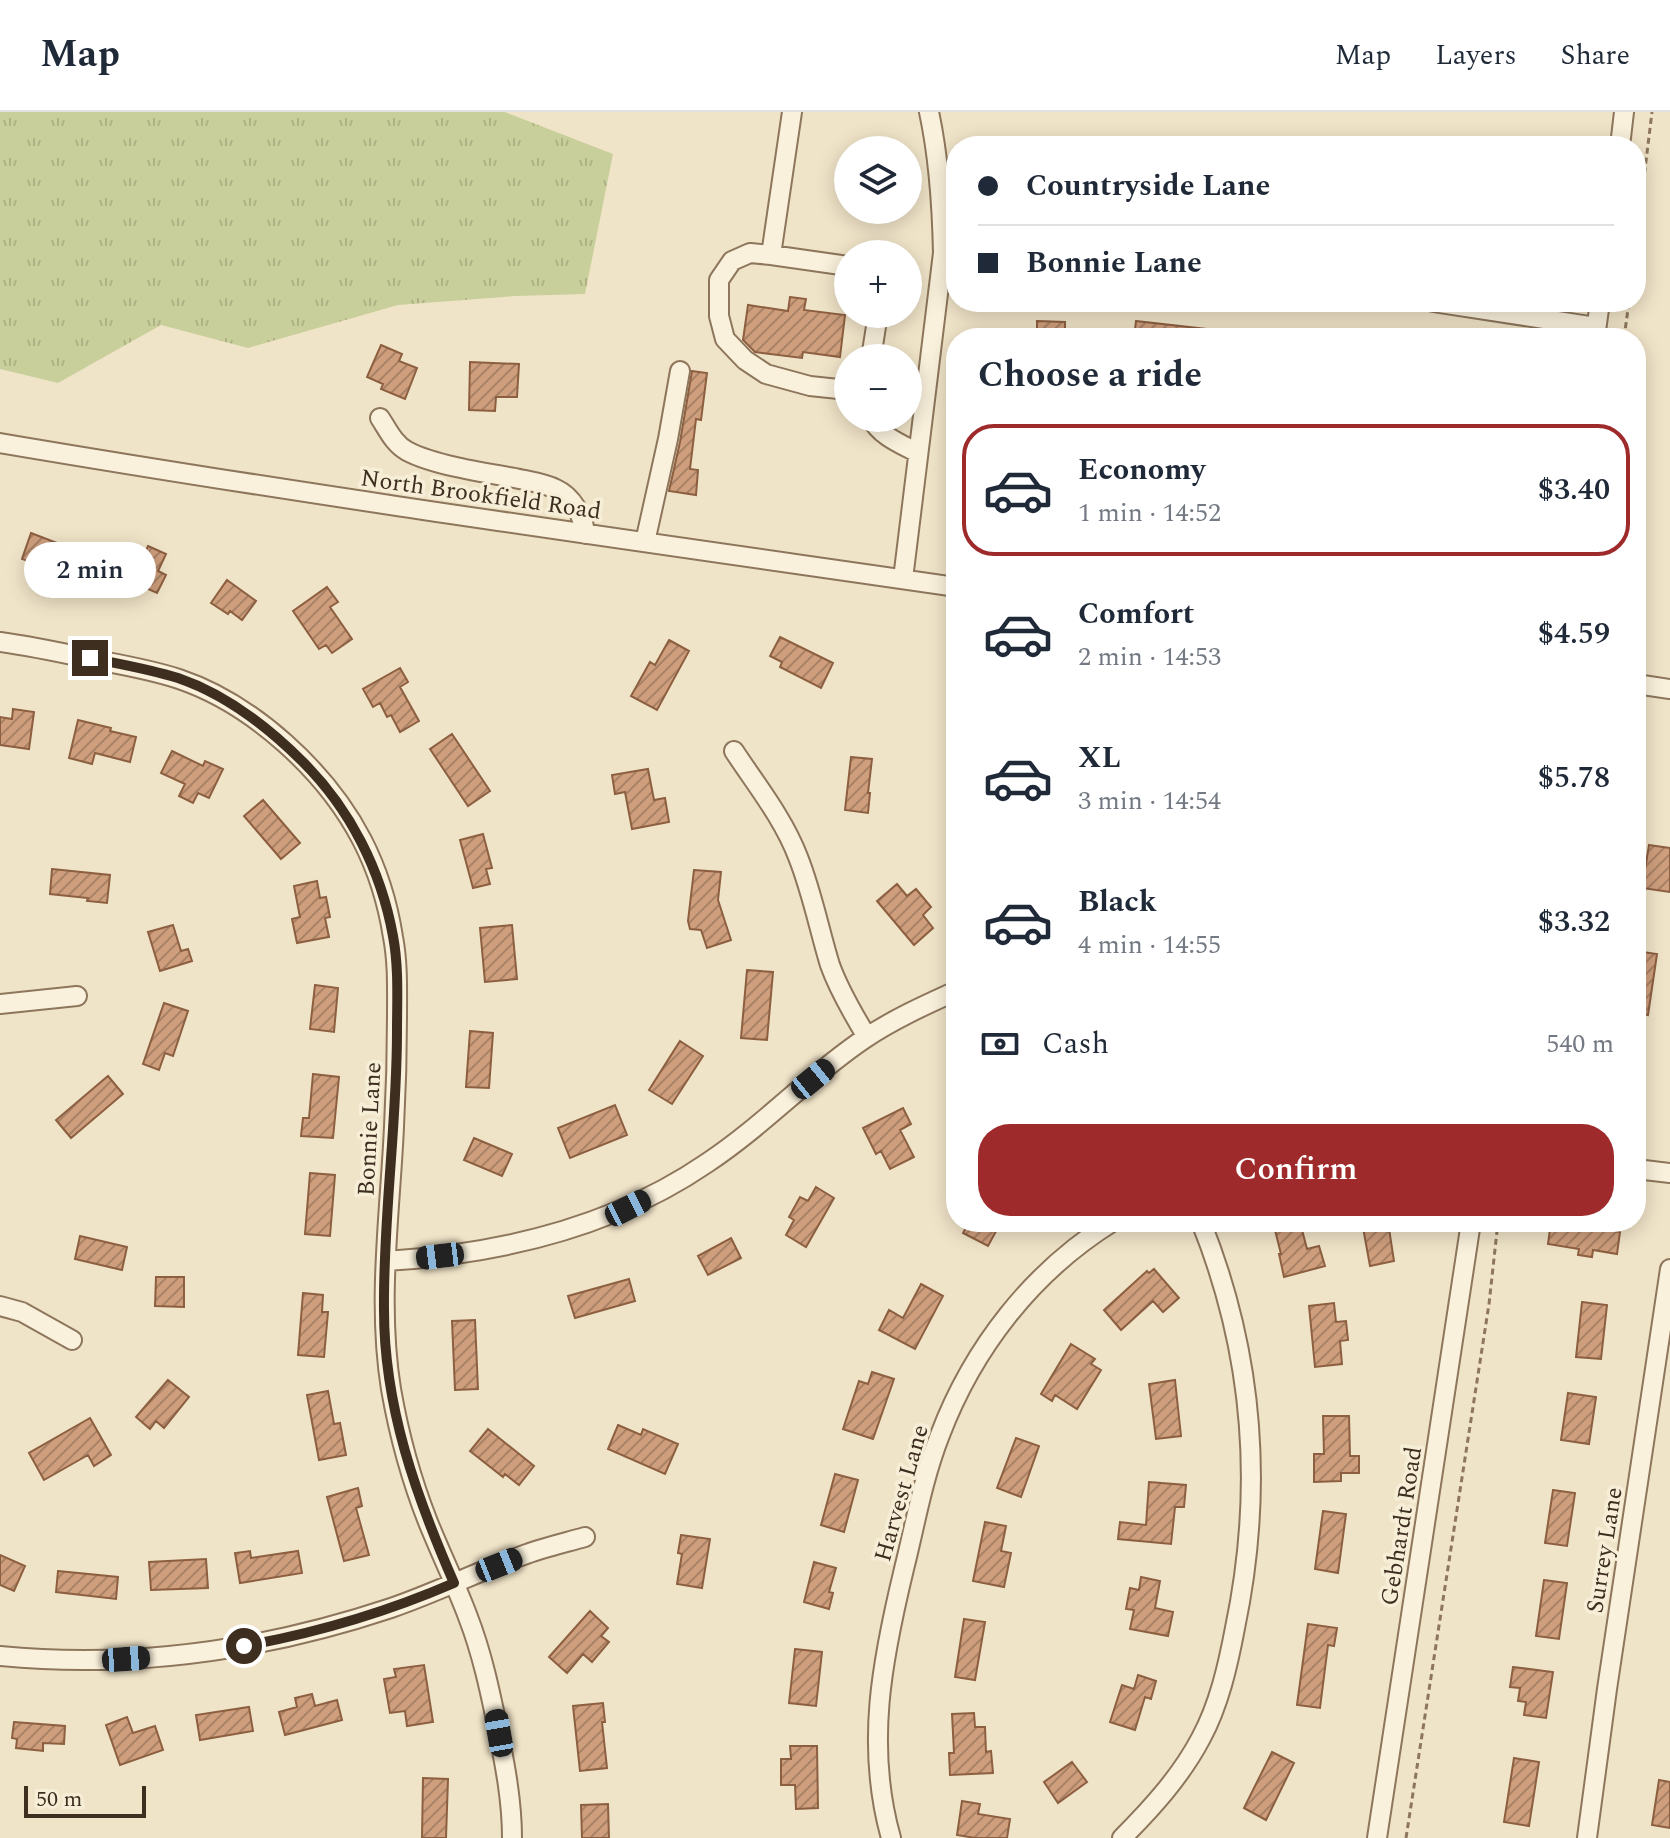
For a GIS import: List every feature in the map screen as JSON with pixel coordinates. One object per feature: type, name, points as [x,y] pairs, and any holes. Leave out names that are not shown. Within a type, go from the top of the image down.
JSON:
[{"type":"street","points":[[771,255],[792,112]]},
{"type":"street","points":[[929,112],[946,238]]},
{"type":"street","points":[[1621,136],[1624,112]]},
{"type":"street","points":[[834,264],[750,253],[732,261],[719,280],[719,316],[725,339],[745,360],[766,374],[810,386],[834,389]]},
{"type":"street","points":[[903,579],[918,453],[946,272]]},
{"type":"street","points":[[1487,312],[1574,328]]},
{"type":"street","points":[[645,542],[680,371]]},
{"type":"street","points":[[380,418],[393,439],[407,451],[463,468],[557,489],[569,498],[578,512],[585,534]]},
{"type":"street","points":[[883,432],[918,453]]},
{"type":"street","name":"North Brookfield Road","points":[[0,443],[185,475],[946,585]]},
{"type":"street","name":"Bonnie Lane","points":[[0,642],[153,671],[181,679],[208,692],[263,725],[311,769],[348,816],[373,865],[388,914],[396,958],[397,1070],[384,1311],[387,1364],[398,1430],[416,1490],[469,1618],[492,1699],[505,1760],[512,1838]]},
{"type":"street","points":[[1646,685],[1670,689]]},
{"type":"street","points":[[734,751],[776,812],[789,837],[806,879],[831,967],[867,1037]]},
{"type":"street","points":[[0,1004],[77,996]]},
{"type":"street","points":[[386,1261],[491,1249],[574,1229],[628,1208],[731,1147],[867,1037],[946,996]]},
{"type":"street","points":[[1646,1170],[1670,1173]]},
{"type":"street","name":"Harvest Lane","points":[[891,1838],[878,1757],[880,1688],[892,1618],[939,1436],[971,1370],[1014,1305],[1070,1252],[1098,1232]]},
{"type":"street","points":[[1122,1838],[1160,1798],[1202,1737],[1223,1677],[1244,1585],[1251,1493],[1248,1408],[1234,1323],[1205,1232]]},
{"type":"street","name":"Gebhardt Road","points":[[1377,1838],[1469,1232]]},
{"type":"street","name":"Surrey Lane","points":[[1587,1838],[1670,1269]]},
{"type":"street","points":[[0,1306],[22,1312],[72,1340]]},
{"type":"street","points":[[0,1656],[126,1659],[218,1651],[271,1641],[392,1608],[521,1556],[585,1537]]},
{"type":"path","points":[[1646,161],[1652,112]]},
{"type":"path","points":[[1406,1838],[1489,1304],[1497,1232]]},
{"type":"green space","points":[[0,112],[505,112],[613,154],[585,294],[398,305],[248,348],[161,325],[58,383],[0,369]]},
{"type":"building","points":[[790,297],[806,299],[804,310],[834,314],[834,328],[843,328],[842,344],[834,344],[834,356],[803,352],[802,358],[755,352],[743,340],[748,305],[788,311]]},
{"type":"building","points":[[1037,321],[1065,322],[1065,328],[1037,328]]},
{"type":"building","points":[[1136,321],[1197,328],[1135,328]]},
{"type":"building","points":[[381,345],[402,354],[399,361],[417,368],[405,399],[381,389],[383,384],[367,377]]},
{"type":"building","points":[[470,362],[519,364],[517,397],[496,397],[495,411],[469,410]]},
{"type":"building","points":[[692,371],[707,373],[701,420],[696,419],[690,469],[698,470],[696,495],[669,491]]},
{"type":"building","points":[[31,533],[65,546],[62,554],[77,559],[71,576],[22,559]]},
{"type":"building","points":[[148,546],[166,554],[158,571],[166,575],[157,593],[110,572],[121,548],[143,558]]},
{"type":"building","points":[[227,580],[256,601],[242,620],[211,603]]},
{"type":"building","points":[[327,587],[338,602],[330,607],[352,639],[332,653],[326,645],[319,649],[293,611]]},
{"type":"building","points":[[780,637],[833,663],[821,688],[780,667],[782,662],[770,656]]},
{"type":"building","points":[[669,640],[689,651],[657,710],[631,696],[650,662],[655,665]]},
{"type":"building","points":[[400,668],[408,682],[400,687],[419,721],[400,732],[391,715],[387,717],[380,703],[373,707],[363,689]]},
{"type":"building","points":[[13,709],[34,712],[29,749],[0,745],[0,717],[12,719]]},
{"type":"building","points":[[78,720],[136,737],[130,762],[95,753],[92,764],[69,758]]},
{"type":"building","points":[[452,734],[490,791],[468,806],[430,749]]},
{"type":"building","points":[[172,751],[203,766],[205,761],[223,769],[209,798],[198,793],[193,803],[179,796],[185,784],[161,773]]},
{"type":"building","points":[[851,757],[872,759],[868,813],[845,810]]},
{"type":"building","points":[[648,769],[654,800],[665,798],[669,822],[632,829],[625,792],[615,794],[612,775]]},
{"type":"building","points":[[263,800],[300,843],[281,859],[244,816]]},
{"type":"building","points":[[483,834],[492,868],[486,869],[490,884],[473,888],[460,840]]},
{"type":"building","points":[[1649,845],[1670,848],[1670,892],[1646,889]]},
{"type":"building","points":[[52,869],[110,875],[107,903],[50,894]]},
{"type":"building","points":[[694,870],[721,872],[718,900],[731,940],[707,948],[701,930],[690,929],[688,921]]},
{"type":"building","points":[[317,881],[320,898],[326,897],[330,917],[325,918],[329,937],[297,943],[292,919],[300,917],[294,886]]},
{"type":"building","points":[[897,884],[907,896],[916,889],[931,907],[923,915],[933,928],[914,945],[877,901]]},
{"type":"building","points":[[173,925],[181,951],[188,949],[192,961],[160,971],[148,932]]},
{"type":"building","points":[[512,925],[517,979],[485,982],[480,928]]},
{"type":"building","points":[[1646,952],[1657,954],[1646,1015]]},
{"type":"building","points":[[747,970],[773,972],[767,1040],[741,1038]]},
{"type":"building","points":[[315,985],[338,988],[334,1032],[310,1029]]},
{"type":"building","points":[[164,1003],[188,1011],[173,1056],[165,1053],[159,1070],[143,1064]]},
{"type":"building","points":[[470,1031],[493,1033],[489,1088],[466,1087]]},
{"type":"building","points":[[680,1041],[703,1056],[672,1104],[649,1090]]},
{"type":"building","points":[[313,1074],[339,1077],[333,1138],[301,1136],[303,1118],[309,1118]]},
{"type":"building","points":[[108,1076],[123,1094],[71,1138],[56,1120]]},
{"type":"building","points":[[615,1105],[627,1135],[570,1158],[558,1128]]},
{"type":"building","points":[[903,1108],[911,1124],[900,1130],[914,1157],[890,1169],[881,1151],[876,1154],[863,1128]]},
{"type":"building","points":[[474,1138],[512,1154],[502,1176],[464,1160]]},
{"type":"building","points":[[310,1173],[335,1175],[330,1236],[305,1234]]},
{"type":"building","points":[[816,1187],[834,1198],[806,1247],[786,1235],[794,1220],[789,1217],[800,1197],[808,1201]]},
{"type":"building","points":[[964,1232],[996,1232],[988,1246]]},
{"type":"building","points":[[1276,1232],[1303,1232],[1307,1249],[1319,1246],[1325,1266],[1284,1277]]},
{"type":"building","points":[[1364,1232],[1390,1232],[1394,1261],[1370,1266]]},
{"type":"building","points":[[1550,1232],[1620,1232],[1617,1254],[1593,1250],[1592,1257],[1578,1255],[1579,1249],[1548,1244]]},
{"type":"building","points":[[80,1236],[127,1247],[122,1270],[75,1259]]},
{"type":"building","points":[[731,1238],[741,1258],[708,1275],[698,1256]]},
{"type":"building","points":[[1154,1269],[1179,1298],[1163,1312],[1153,1301],[1121,1330],[1104,1310],[1147,1271],[1149,1273]]},
{"type":"building","points":[[156,1277],[184,1277],[184,1307],[155,1306]]},
{"type":"building","points":[[629,1279],[635,1301],[575,1318],[568,1296]]},
{"type":"building","points":[[921,1284],[943,1296],[915,1349],[879,1330],[889,1310],[903,1318]]},
{"type":"building","points":[[303,1293],[323,1295],[322,1312],[328,1312],[324,1357],[298,1355]]},
{"type":"building","points":[[1582,1302],[1607,1305],[1601,1359],[1576,1357]]},
{"type":"building","points":[[1334,1303],[1336,1322],[1346,1321],[1348,1340],[1340,1341],[1342,1364],[1315,1367],[1309,1306]]},
{"type":"building","points":[[475,1320],[478,1389],[455,1390],[452,1321]]},
{"type":"building","points":[[1071,1344],[1095,1359],[1091,1364],[1101,1370],[1077,1409],[1055,1395],[1052,1401],[1041,1394]]},
{"type":"building","points":[[872,1372],[894,1379],[873,1439],[843,1429],[859,1381],[868,1384]]},
{"type":"building","points":[[168,1380],[189,1397],[164,1428],[156,1421],[150,1429],[136,1417]]},
{"type":"building","points":[[1175,1380],[1181,1436],[1156,1439],[1149,1384]]},
{"type":"building","points":[[328,1391],[334,1424],[340,1423],[346,1455],[319,1460],[307,1395]]},
{"type":"building","points":[[1568,1393],[1596,1397],[1589,1444],[1561,1440]]},
{"type":"building","points":[[1323,1416],[1349,1416],[1350,1456],[1359,1456],[1359,1473],[1341,1473],[1341,1481],[1314,1482],[1314,1454],[1324,1454]]},
{"type":"building","points":[[90,1418],[111,1455],[94,1466],[88,1455],[44,1480],[29,1453]]},
{"type":"building","points":[[618,1425],[641,1435],[643,1429],[678,1444],[665,1474],[608,1449]]},
{"type":"building","points":[[488,1429],[534,1466],[519,1485],[505,1474],[503,1477],[470,1451]]},
{"type":"building","points":[[1016,1438],[1039,1446],[1021,1497],[997,1488]]},
{"type":"building","points":[[835,1474],[858,1480],[844,1532],[821,1525]]},
{"type":"building","points":[[1149,1482],[1186,1485],[1184,1507],[1175,1507],[1171,1544],[1118,1539],[1120,1522],[1146,1525]]},
{"type":"building","points":[[358,1488],[362,1506],[356,1508],[369,1555],[344,1561],[327,1497]]},
{"type":"building","points":[[1553,1490],[1575,1493],[1567,1546],[1545,1543]]},
{"type":"building","points":[[1323,1511],[1346,1514],[1338,1573],[1315,1569]]},
{"type":"building","points":[[985,1522],[1006,1526],[1001,1551],[1011,1553],[1004,1587],[973,1581]]},
{"type":"building","points":[[681,1535],[710,1539],[702,1588],[677,1584],[682,1554],[678,1553]]},
{"type":"building","points":[[250,1551],[251,1558],[298,1551],[302,1573],[240,1583],[235,1553]]},
{"type":"building","points":[[0,1555],[25,1566],[14,1591],[0,1585]]},
{"type":"building","points":[[206,1559],[208,1588],[151,1590],[149,1562]]},
{"type":"building","points":[[814,1562],[836,1568],[829,1592],[833,1593],[829,1609],[804,1602]]},
{"type":"building","points":[[58,1571],[118,1577],[116,1599],[56,1592]]},
{"type":"building","points":[[1141,1577],[1160,1581],[1155,1608],[1173,1612],[1168,1636],[1130,1629],[1134,1610],[1126,1609],[1130,1588],[1139,1590]]},
{"type":"building","points":[[1544,1580],[1567,1583],[1559,1639],[1536,1636]]},
{"type":"building","points":[[590,1611],[608,1628],[601,1636],[609,1642],[592,1662],[583,1654],[567,1673],[549,1657]]},
{"type":"building","points":[[964,1619],[985,1622],[975,1680],[955,1677]]},
{"type":"building","points":[[1308,1624],[1337,1628],[1334,1646],[1328,1645],[1320,1708],[1297,1705]]},
{"type":"building","points":[[795,1649],[822,1652],[816,1706],[789,1703]]},
{"type":"building","points":[[424,1665],[433,1722],[407,1726],[405,1711],[390,1713],[384,1679],[396,1677],[394,1669]]},
{"type":"building","points":[[1513,1667],[1553,1672],[1546,1718],[1524,1715],[1526,1702],[1518,1701],[1520,1688],[1510,1687]]},
{"type":"building","points":[[1138,1675],[1156,1681],[1151,1699],[1145,1697],[1135,1730],[1110,1722],[1122,1685],[1134,1689]]},
{"type":"building","points":[[312,1694],[315,1706],[337,1700],[342,1720],[285,1735],[279,1712],[297,1707],[295,1698]]},
{"type":"building","points":[[603,1703],[607,1768],[580,1771],[573,1706]]},
{"type":"building","points":[[249,1707],[253,1731],[200,1740],[196,1715]]},
{"type":"building","points":[[974,1713],[975,1727],[985,1727],[986,1752],[991,1751],[993,1773],[950,1775],[949,1753],[954,1753],[952,1714]]},
{"type":"building","points":[[127,1717],[133,1733],[155,1726],[163,1750],[120,1765],[106,1725]]},
{"type":"building","points":[[14,1722],[65,1726],[64,1744],[43,1743],[43,1751],[16,1748],[17,1739],[12,1738]]},
{"type":"building","points":[[790,1746],[817,1746],[818,1808],[796,1809],[795,1785],[781,1785],[781,1759],[791,1759]]},
{"type":"building","points":[[1272,1752],[1294,1763],[1266,1820],[1244,1808]]},
{"type":"building","points":[[1514,1758],[1539,1762],[1529,1826],[1504,1822]]},
{"type":"building","points":[[1072,1762],[1087,1782],[1058,1803],[1044,1782]]},
{"type":"building","points":[[423,1778],[448,1779],[446,1838],[422,1838]]},
{"type":"building","points":[[1659,1780],[1670,1782],[1670,1828],[1652,1825]]},
{"type":"building","points":[[962,1801],[980,1804],[978,1814],[1010,1819],[1007,1838],[957,1835]]},
{"type":"building","points":[[608,1804],[609,1838],[582,1838],[581,1805]]},
{"type":"route","points":[[90,658],[181,679],[232,705],[263,725],[288,747],[331,794],[363,842],[373,865],[393,936],[397,982],[397,1070],[384,1311],[387,1364],[398,1430],[416,1490],[454,1583],[392,1608],[326,1628],[244,1646]]}]
